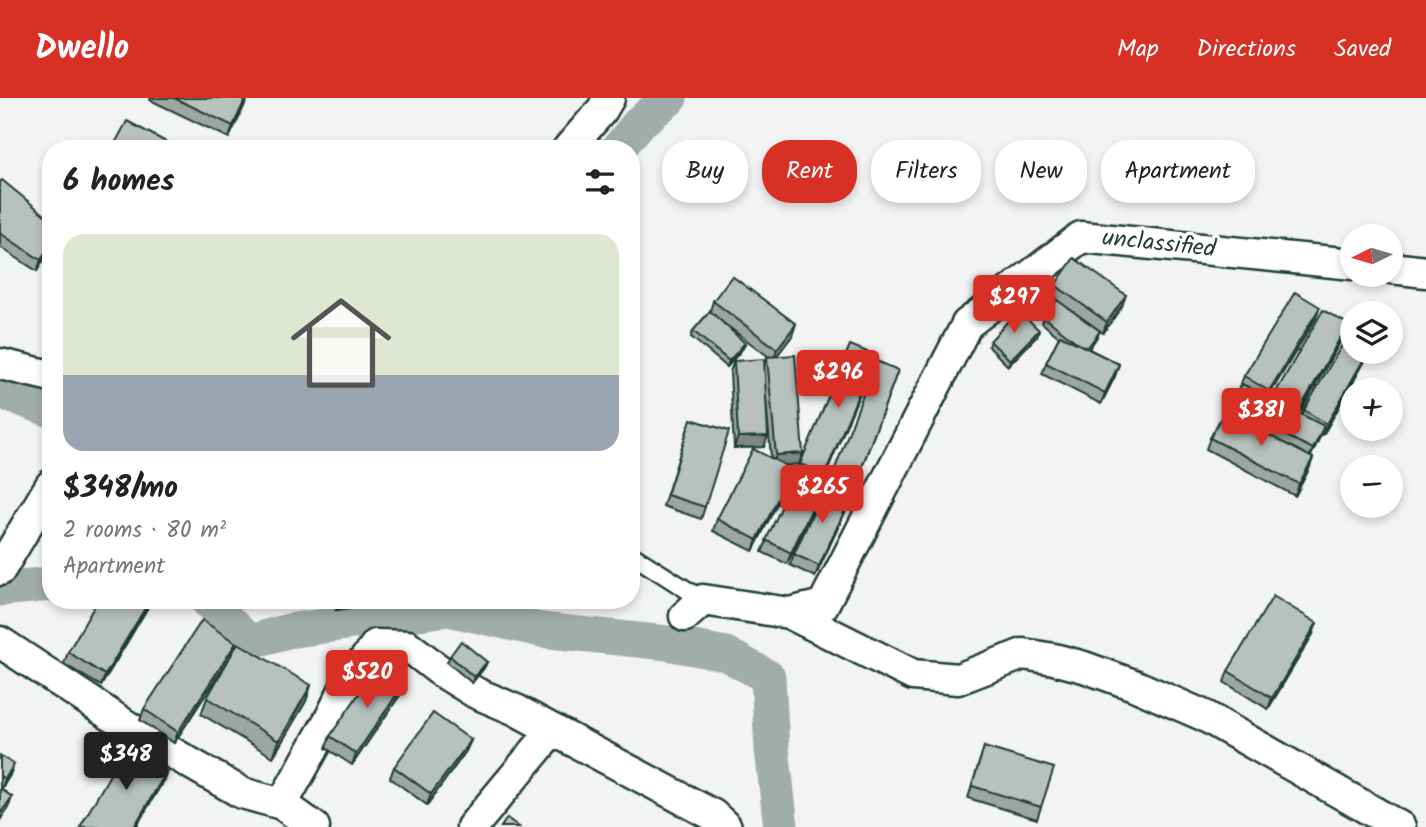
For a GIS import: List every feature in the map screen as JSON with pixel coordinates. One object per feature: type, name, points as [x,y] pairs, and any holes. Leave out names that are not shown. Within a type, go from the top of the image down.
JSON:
[{"type":"street","points":[[575,140],[609,98]]},
{"type":"street","name":"unclassified","points":[[789,612],[823,605],[967,324],[1081,237],[1340,263]]},
{"type":"street","points":[[1404,269],[1426,272]]},
{"type":"street","points":[[0,363],[42,374]]},
{"type":"street","points":[[4,563],[42,500]]},
{"type":"street","points":[[694,608],[789,612],[913,675],[958,679],[1023,654],[1054,659],[1096,671],[1205,716],[1400,827]]},
{"type":"street","points":[[0,642],[147,739],[242,793],[282,804],[314,827]]},
{"type":"street","points":[[282,804],[348,682],[376,645],[408,646],[439,670],[476,693],[516,710],[713,815],[726,827]]},
{"type":"street","points":[[472,827],[553,730]]},
{"type":"lane","points":[[640,562],[694,608]]},
{"type":"building","points":[[174,98],[246,98],[233,126]]},
{"type":"building","points":[[127,121],[162,140],[117,140]]},
{"type":"building","points":[[2,180],[42,213],[41,260],[0,233]]},
{"type":"building","points":[[1074,258],[1126,295],[1107,322],[1055,285]]},
{"type":"building","points":[[732,276],[796,324],[777,349],[713,301]]},
{"type":"building","points":[[1295,292],[1320,307],[1269,391],[1244,376]]},
{"type":"building","points":[[1057,300],[1100,331],[1087,348],[1044,317]]},
{"type":"building","points":[[1018,310],[1039,330],[1010,360],[990,341]]},
{"type":"building","points":[[1323,310],[1340,320],[1340,338],[1301,407],[1276,392]]},
{"type":"building","points":[[710,311],[745,343],[729,361],[693,331]]},
{"type":"building","points":[[1060,335],[1119,364],[1105,393],[1046,363]]},
{"type":"building","points":[[850,345],[875,355],[825,474],[800,464]]},
{"type":"building","points":[[1340,348],[1340,364],[1361,364],[1353,378],[1340,378],[1340,401],[1327,424],[1304,410]]},
{"type":"building","points":[[795,355],[803,453],[776,455],[767,357]]},
{"type":"building","points":[[764,359],[768,436],[738,437],[734,361]]},
{"type":"building","points":[[876,361],[898,370],[854,488],[831,479]]},
{"type":"building","points":[[1242,384],[1324,426],[1313,449],[1230,408]]},
{"type":"building","points":[[1224,412],[1313,458],[1299,484],[1210,438]]},
{"type":"building","points":[[691,419],[729,431],[705,507],[667,495]]},
{"type":"building","points":[[753,449],[793,469],[757,540],[717,519]]},
{"type":"building","points":[[798,472],[824,483],[791,553],[766,540]]},
{"type":"building","points":[[826,485],[851,497],[819,566],[794,554]]},
{"type":"building","points":[[1273,596],[1317,623],[1272,698],[1228,671]]},
{"type":"building","points":[[93,609],[145,609],[105,675],[68,652]]},
{"type":"building","points":[[202,620],[236,643],[178,732],[144,709]]},
{"type":"building","points":[[461,641],[487,662],[474,677],[450,656]]},
{"type":"building","points":[[238,643],[311,685],[279,741],[207,698]]},
{"type":"building","points":[[378,666],[404,684],[356,754],[330,736]]},
{"type":"building","points":[[433,713],[471,740],[431,794],[394,767]]},
{"type":"building","points":[[127,745],[168,769],[134,827],[80,827]]},
{"type":"building","points":[[984,747],[1054,768],[1041,807],[972,786]]},
{"type":"building","points":[[0,756],[14,764],[5,779],[0,776]]},
{"type":"building","points":[[0,788],[12,797],[0,814]]},
{"type":"building","points":[[507,818],[519,827],[501,827]]},
{"type":"waterway","points":[[625,140],[640,122],[670,98]]},
{"type":"waterway","points":[[0,391],[42,407]]},
{"type":"waterway","points":[[0,589],[42,585]]},
{"type":"waterway","points":[[216,609],[249,642],[288,631],[448,609]]},
{"type":"waterway","points":[[448,609],[541,630],[667,643],[726,654],[768,677],[772,749],[781,827]]}]
